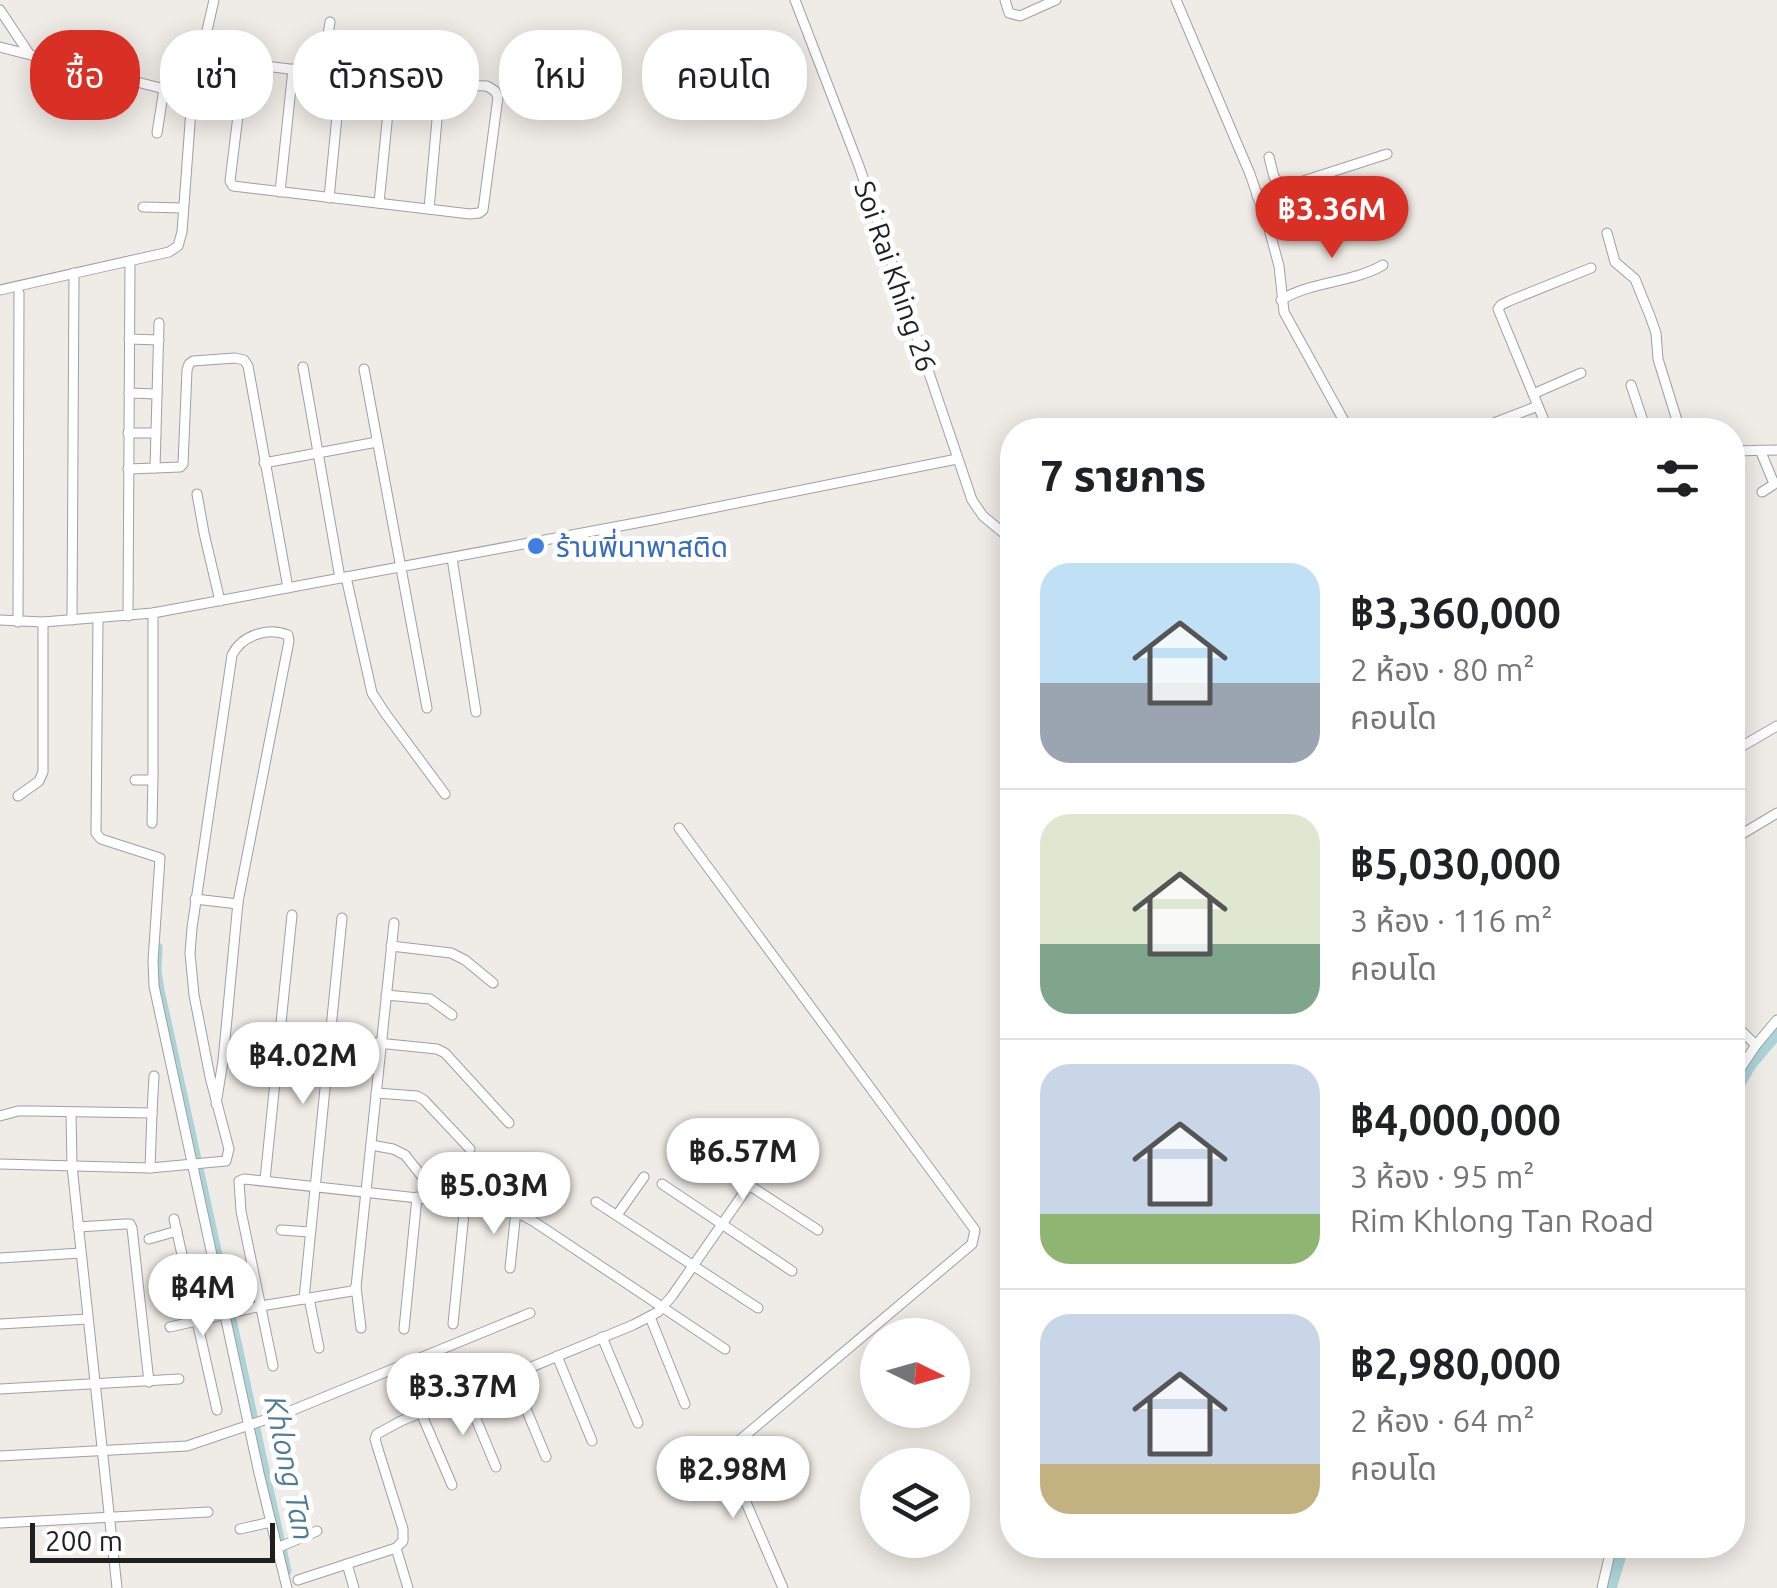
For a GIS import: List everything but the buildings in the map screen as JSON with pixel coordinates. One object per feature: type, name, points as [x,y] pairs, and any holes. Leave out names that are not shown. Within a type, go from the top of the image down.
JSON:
[{"type":"street","points":[[207,30],[214,0]]},
{"type":"street","name":"Soi Rai Khing 26","points":[[795,0],[859,166],[972,500],[1000,530]]},
{"type":"street","points":[[1005,0],[1013,16],[1056,0]]},
{"type":"street","points":[[1176,0],[1260,195],[1288,296],[1290,326],[1342,418]]},
{"type":"street","points":[[0,10],[28,52]]},
{"type":"street","points":[[329,30],[330,22]]},
{"type":"street","points":[[0,47],[160,88]]},
{"type":"street","points":[[273,67],[293,69],[280,192]]},
{"type":"street","points":[[238,120],[230,181],[233,186],[479,214],[484,210],[498,97],[487,86],[479,86]]},
{"type":"street","points":[[157,133],[160,114]]},
{"type":"street","points":[[0,290],[170,252],[178,246],[190,120]]},
{"type":"street","points":[[329,198],[337,120]]},
{"type":"street","points":[[379,203],[387,120]]},
{"type":"street","points":[[429,209],[437,120]]},
{"type":"street","points":[[1260,195],[1387,154]]},
{"type":"street","points":[[1270,157],[1279,187]]},
{"type":"street","points":[[144,207],[183,208]]},
{"type":"street","points":[[1607,233],[1616,262],[1635,279],[1650,316],[1676,418]]},
{"type":"street","points":[[128,616],[130,261]]},
{"type":"street","points":[[1288,296],[1383,265]]},
{"type":"street","points":[[1543,418],[1498,309],[1591,268]]},
{"type":"street","points":[[72,620],[74,273]]},
{"type":"street","points":[[18,622],[19,293]]},
{"type":"street","points":[[155,468],[159,323]]},
{"type":"street","points":[[129,339],[159,340]]},
{"type":"street","points":[[128,469],[183,464],[189,364],[244,360],[288,588]]},
{"type":"street","points":[[302,368],[343,578],[372,692],[445,794]]},
{"type":"street","points":[[364,369],[427,708]]},
{"type":"street","points":[[1533,394],[1581,373]]},
{"type":"street","points":[[1632,385],[1642,418]]},
{"type":"street","points":[[129,393],[157,394]]},
{"type":"street","points":[[1507,418],[1538,406]]},
{"type":"street","points":[[128,433],[156,432]]},
{"type":"street","points":[[264,462],[377,442]]},
{"type":"street","points":[[1760,450],[1773,481],[1762,492]]},
{"type":"street","points":[[1745,451],[1777,450]]},
{"type":"street","points":[[0,620],[43,622],[152,613],[958,459]]},
{"type":"street","points":[[197,494],[220,601]]},
{"type":"street","points":[[452,558],[476,712]]},
{"type":"street","points":[[152,613],[152,824]]},
{"type":"street","points":[[98,619],[96,833],[100,839],[160,858],[154,986],[254,1422],[287,1588]]},
{"type":"street","points":[[18,796],[33,786],[42,772],[43,622]]},
{"type":"street","points":[[0,1164],[150,1168],[226,1162],[228,1156],[216,1104],[197,1016],[190,952],[232,655],[242,642],[275,631],[288,635],[290,641],[238,904],[216,1104]]},
{"type":"street","points":[[1745,744],[1777,726]]},
{"type":"street","points":[[136,780],[150,780],[154,775]]},
{"type":"street","points":[[1745,832],[1777,814]]},
{"type":"street","points":[[679,828],[975,1230],[972,1244],[728,1450],[727,1460],[783,1588]]},
{"type":"street","points":[[195,899],[238,904]]},
{"type":"street","points":[[264,1180],[292,914]]},
{"type":"street","points":[[318,1348],[307,1299],[310,1232],[342,918]]},
{"type":"street","points":[[361,1328],[356,1286],[394,923]]},
{"type":"street","points":[[391,946],[451,952],[493,983]]},
{"type":"street","points":[[386,995],[430,999],[452,1015]]},
{"type":"street","points":[[1745,1061],[1777,1020]]},
{"type":"street","points":[[260,1031],[437,1049],[510,1123]]},
{"type":"street","points":[[1745,1034],[1756,1044]]},
{"type":"street","points":[[150,1168],[154,1076]]},
{"type":"street","points":[[376,1092],[424,1100],[470,1149]]},
{"type":"street","points":[[0,1116],[18,1111],[152,1113]]},
{"type":"street","points":[[71,1113],[72,1166],[116,1588]]},
{"type":"street","points":[[371,1145],[404,1155],[440,1199]]},
{"type":"street","points":[[689,1146],[818,1230]]},
{"type":"street","points":[[298,1580],[396,1548],[403,1541],[403,1529],[375,1439],[382,1430],[650,1317],[662,1308],[694,1266],[764,1164]]},
{"type":"street","points":[[618,1216],[644,1178]]},
{"type":"street","points":[[274,1366],[238,1190],[239,1181],[244,1179],[500,1206],[516,1211],[725,1349]]},
{"type":"street","points":[[662,1184],[792,1272]]},
{"type":"street","points":[[404,1329],[417,1197]]},
{"type":"street","points":[[596,1202],[758,1308]]},
{"type":"street","points":[[453,1324],[465,1203]]},
{"type":"street","points":[[510,1268],[516,1211]]},
{"type":"street","points":[[174,1219],[218,1410]]},
{"type":"street","points":[[78,1227],[130,1224],[132,1228],[149,1382]]},
{"type":"street","points":[[280,1230],[310,1232]]},
{"type":"street","points":[[148,1239],[177,1232]]},
{"type":"street","points":[[0,1258],[81,1253]]},
{"type":"street","points":[[156,1278],[186,1270]]},
{"type":"street","points":[[170,1326],[352,1291],[356,1286]]},
{"type":"street","points":[[0,1456],[187,1446],[337,1392],[530,1313]]},
{"type":"street","points":[[650,1317],[685,1404]]},
{"type":"street","points":[[0,1324],[88,1319]]},
{"type":"street","points":[[602,1337],[638,1423]]},
{"type":"street","points":[[557,1356],[592,1441]]},
{"type":"street","points":[[512,1375],[546,1457]]},
{"type":"street","points":[[0,1389],[179,1380]]},
{"type":"street","points":[[466,1394],[496,1467]]},
{"type":"street","points":[[421,1413],[452,1484]]},
{"type":"street","points":[[0,1523],[208,1512]]},
{"type":"street","points":[[240,1529],[271,1522]]},
{"type":"street","points":[[281,1546],[318,1531]]},
{"type":"street","points":[[396,1548],[408,1588]]},
{"type":"street","points":[[1602,1588],[1609,1558]]},
{"type":"street","points":[[346,1564],[354,1588]]},
{"type":"waterway","name":"Khlong Tan","points":[[158,947],[160,990],[287,1571]]},
{"type":"waterway","points":[[1745,1071],[1777,1031]]},
{"type":"waterway","points":[[1609,1588],[1618,1558]]},
{"type":"place","name":"ร้านพี่นาพาสติด","points":[[536,546]]}]
